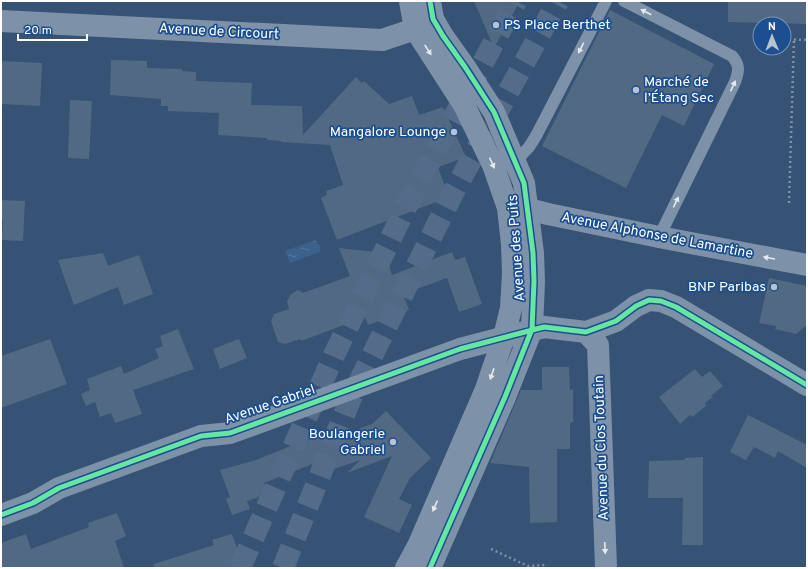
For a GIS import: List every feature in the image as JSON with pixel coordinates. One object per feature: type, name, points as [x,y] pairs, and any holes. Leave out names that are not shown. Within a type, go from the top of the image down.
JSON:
[{"type":"street","name":"Avenue des Puits","points":[[410,1],[426,16],[443,36],[494,112],[524,183],[512,244],[513,274],[511,308],[504,336],[430,568]]},
{"type":"street","name":"Avenue des Puits","points":[[406,568],[505,397],[532,330],[534,281],[532,253],[518,208],[493,165],[464,105],[426,16]]},
{"type":"street","name":"Avenue de Circourt","points":[[1,21],[382,40],[426,16]]},
{"type":"street","name":"Avenue Alphonse de Lamartine","points":[[518,208],[659,237],[807,264]]},
{"type":"street","points":[[586,332],[616,321],[636,306],[649,300],[661,301],[676,306],[807,385]]},
{"type":"street","name":"Avenue Gabriel","points":[[1,515],[33,503],[59,488],[201,436],[230,433],[460,349],[504,336],[544,327],[586,332]]},
{"type":"street","name":"Avenue du Clos Toutain","points":[[586,332],[598,345],[606,568]]},
{"type":"lane","points":[[516,161],[529,147],[536,136],[606,1]]},
{"type":"lane","points":[[624,1],[732,56],[738,62],[739,70],[735,82],[659,237]]},
{"type":"path","points":[[789,203],[794,39],[807,40]]},
{"type":"path","points":[[491,549],[528,566],[546,566]]},
{"type":"water","points":[[315,240],[320,246],[320,252],[290,263],[285,251]]},
{"type":"building","name":"PS Place Berthet","points":[[474,1],[520,1],[494,48]]},
{"type":"building","points":[[728,1],[807,1],[807,24],[792,24],[792,16],[752,16],[752,23],[728,22]]},
{"type":"building","name":"Marché de l’Étang Sec","points":[[610,10],[714,64],[684,126],[662,115],[626,188],[542,146]]},
{"type":"building","points":[[111,60],[147,61],[147,68],[182,69],[182,71],[196,72],[196,81],[252,83],[251,105],[302,106],[303,135],[356,77],[362,83],[364,81],[389,104],[412,96],[419,115],[443,107],[466,157],[438,167],[449,197],[337,240],[321,198],[327,195],[326,191],[343,185],[330,145],[281,142],[267,140],[267,138],[218,135],[219,113],[168,111],[168,106],[161,106],[161,99],[110,95]]},
{"type":"building","points":[[2,61],[42,63],[40,106],[1,104]]},
{"type":"building","points":[[70,100],[92,101],[89,159],[68,158]]},
{"type":"building","points":[[1,200],[25,201],[23,241],[2,240],[3,221],[1,221]]},
{"type":"building","points":[[339,248],[385,253],[392,275],[452,252],[455,260],[465,257],[482,304],[459,312],[447,278],[403,294],[409,310],[368,325],[365,317],[301,341],[301,339],[285,344],[278,342],[271,321],[274,314],[289,309],[287,301],[291,294],[298,290],[303,293],[350,276]]},
{"type":"building","points":[[103,253],[108,266],[139,255],[153,294],[124,305],[118,287],[74,305],[58,260]]},
{"type":"building","points":[[769,278],[807,286],[807,325],[796,334],[775,329],[776,326],[759,323]]},
{"type":"building","points":[[178,329],[194,369],[133,390],[142,414],[115,423],[111,413],[100,417],[95,402],[86,406],[81,394],[90,390],[87,379],[121,366],[124,374],[159,358],[155,349],[163,346],[160,336]]},
{"type":"building","points":[[50,339],[67,384],[1,408],[1,356]]},
{"type":"building","points":[[239,339],[247,358],[220,369],[213,349]]},
{"type":"building","points":[[542,367],[569,367],[570,390],[573,389],[573,422],[570,423],[570,449],[557,449],[557,522],[530,523],[529,467],[490,463],[521,390],[542,390]]},
{"type":"building","points":[[695,369],[702,377],[710,371],[723,386],[705,403],[706,406],[692,417],[690,415],[680,424],[659,397]]},
{"type":"building","points":[[386,411],[431,458],[410,478],[399,499],[412,505],[399,533],[364,517],[392,456],[347,473],[360,460],[326,472],[323,463],[316,466],[315,463],[264,483],[268,494],[247,501],[250,509],[232,515],[226,499],[230,497],[220,470],[256,460],[298,443],[297,438],[318,430],[320,434],[336,429],[339,436],[372,424]]},
{"type":"building","points":[[748,415],[807,445],[807,468],[778,451],[775,458],[754,447],[746,460],[730,452]]},
{"type":"building","points":[[703,457],[703,545],[682,545],[683,498],[648,498],[649,461],[685,460],[685,458]]},
{"type":"building","points":[[117,513],[126,536],[115,541],[124,568],[1,568],[1,543],[26,534],[31,549],[89,527],[88,523]]},
{"type":"building","points":[[232,534],[240,557],[238,558],[241,568],[154,568],[154,564],[214,545],[212,540]]},
{"type":"tunnel","points":[[240,568],[334,355],[411,197],[516,1]]},
{"type":"tunnel","points":[[283,568],[350,400],[452,195],[558,1]]},
{"type":"cycle path","points":[[430,1],[433,19],[494,112],[524,183],[533,253],[534,281],[532,329],[505,397],[430,568]]},
{"type":"cycle path","points":[[1,515],[33,503],[59,488],[201,436],[230,433],[460,349],[544,327],[586,332],[616,321],[636,306],[649,300],[661,301],[676,307],[807,385]]},
{"type":"place","name":"PS Place Berthet","points":[[496,25]]},
{"type":"place","name":"Marché de l’Étang Sec","points":[[636,90]]},
{"type":"place","name":"Mangalore Lounge","points":[[454,132]]},
{"type":"place","name":"BNP Paribas","points":[[774,287]]},
{"type":"place","name":"Boulangerie Gabriel","points":[[393,442]]}]
